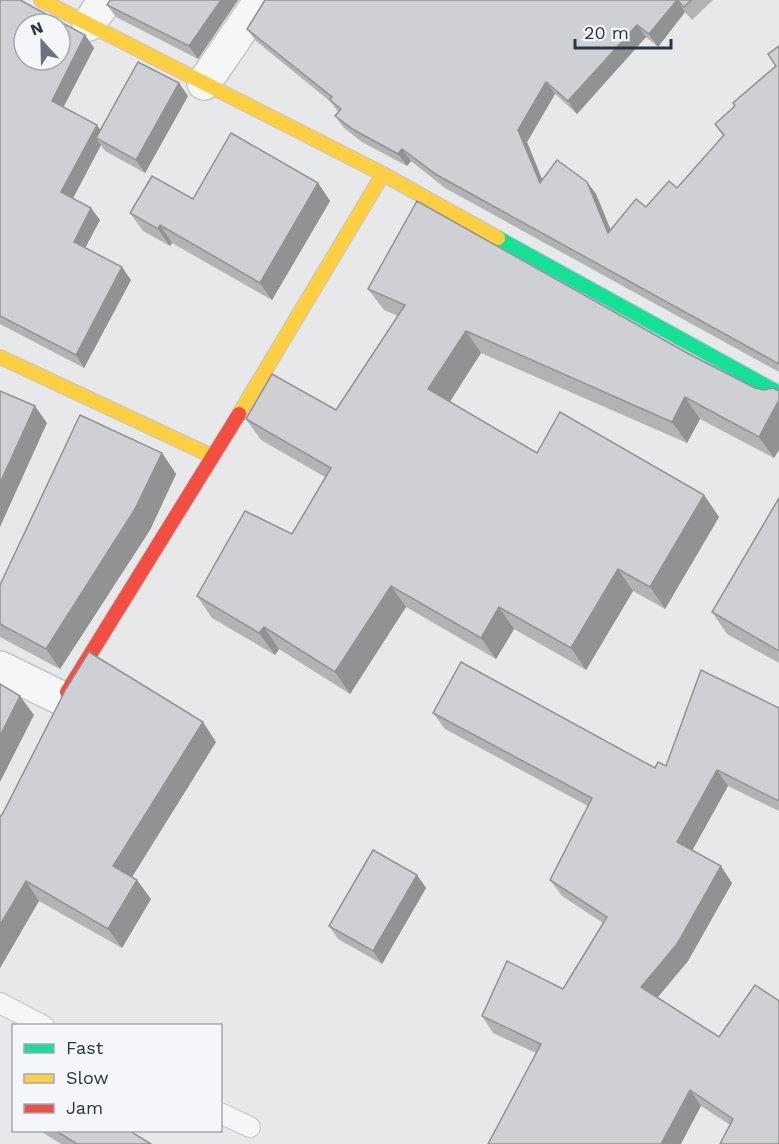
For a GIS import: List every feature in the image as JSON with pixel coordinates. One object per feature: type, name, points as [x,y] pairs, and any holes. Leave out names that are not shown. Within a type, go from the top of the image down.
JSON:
[{"type":"street","points":[[41,0],[97,12],[204,83],[383,174],[779,393]]},
{"type":"street","points":[[204,83],[261,0]]},
{"type":"street","points":[[0,668],[60,705],[178,520],[212,456],[383,174]]},
{"type":"street","points":[[0,357],[212,456]]},
{"type":"lane","points":[[0,1003],[41,1024]]},
{"type":"lane","points":[[222,1114],[250,1128]]},
{"type":"building","points":[[0,0],[20,0],[42,12],[12,12],[12,72],[66,72],[52,101],[97,125],[61,192],[91,208],[74,242],[122,267],[76,355],[0,316]]},
{"type":"building","points":[[110,0],[221,0],[189,46],[107,5]]},
{"type":"building","points":[[265,0],[677,0],[649,34],[637,25],[568,101],[546,82],[518,130],[540,183],[557,160],[587,182],[608,233],[636,199],[646,207],[669,181],[677,188],[724,135],[715,124],[735,106],[733,103],[776,66],[768,54],[779,46],[779,364],[437,175],[402,149],[398,154],[354,130],[335,116],[341,109],[330,100],[332,97],[247,29]]},
{"type":"building","points":[[677,0],[691,0],[684,7]]},
{"type":"building","points":[[72,28],[85,35],[72,61]]},
{"type":"building","points":[[138,62],[179,83],[136,160],[96,138]]},
{"type":"building","points":[[231,133],[318,183],[260,283],[160,225],[158,229],[130,213],[152,176],[193,199]]},
{"type":"building","points":[[417,201],[689,354],[755,388],[764,390],[773,388],[779,391],[779,400],[759,437],[685,397],[672,422],[466,331],[428,389],[537,453],[560,412],[704,495],[650,587],[618,569],[571,648],[499,607],[481,638],[391,586],[335,672],[264,627],[259,633],[197,596],[245,511],[292,534],[331,468],[246,419],[272,374],[336,410],[405,305],[368,289]]},
{"type":"building","points":[[0,391],[35,406],[0,483]]},
{"type":"building","points":[[80,415],[162,453],[135,509],[46,649],[0,624],[0,585]]},
{"type":"building","points":[[779,498],[779,651],[712,612]]},
{"type":"building","points":[[89,652],[203,722],[113,866],[137,880],[108,929],[26,881],[0,925],[0,817],[66,689]]},
{"type":"building","points":[[461,662],[655,768],[658,762],[666,766],[701,670],[779,708],[779,801],[717,770],[677,842],[721,866],[677,944],[641,987],[719,1037],[755,985],[779,1001],[779,1144],[720,1144],[733,1119],[690,1090],[661,1144],[488,1144],[541,1044],[482,1016],[507,961],[563,989],[607,917],[550,880],[592,798],[433,713]]},
{"type":"building","points":[[0,684],[20,696],[0,736]]},
{"type":"building","points":[[373,850],[417,875],[373,951],[329,926]]},
{"type":"building","points":[[58,1132],[132,1132],[151,1144],[77,1144]]},
{"type":"traffic: fast","points":[[498,238],[779,393]]},
{"type":"traffic: slow","points":[[41,0],[383,174],[498,238]]},
{"type":"traffic: slow","points":[[239,414],[383,174]]},
{"type":"traffic: slow","points":[[0,357],[212,456]]},
{"type":"traffic: jam","points":[[67,692],[239,414]]}]
